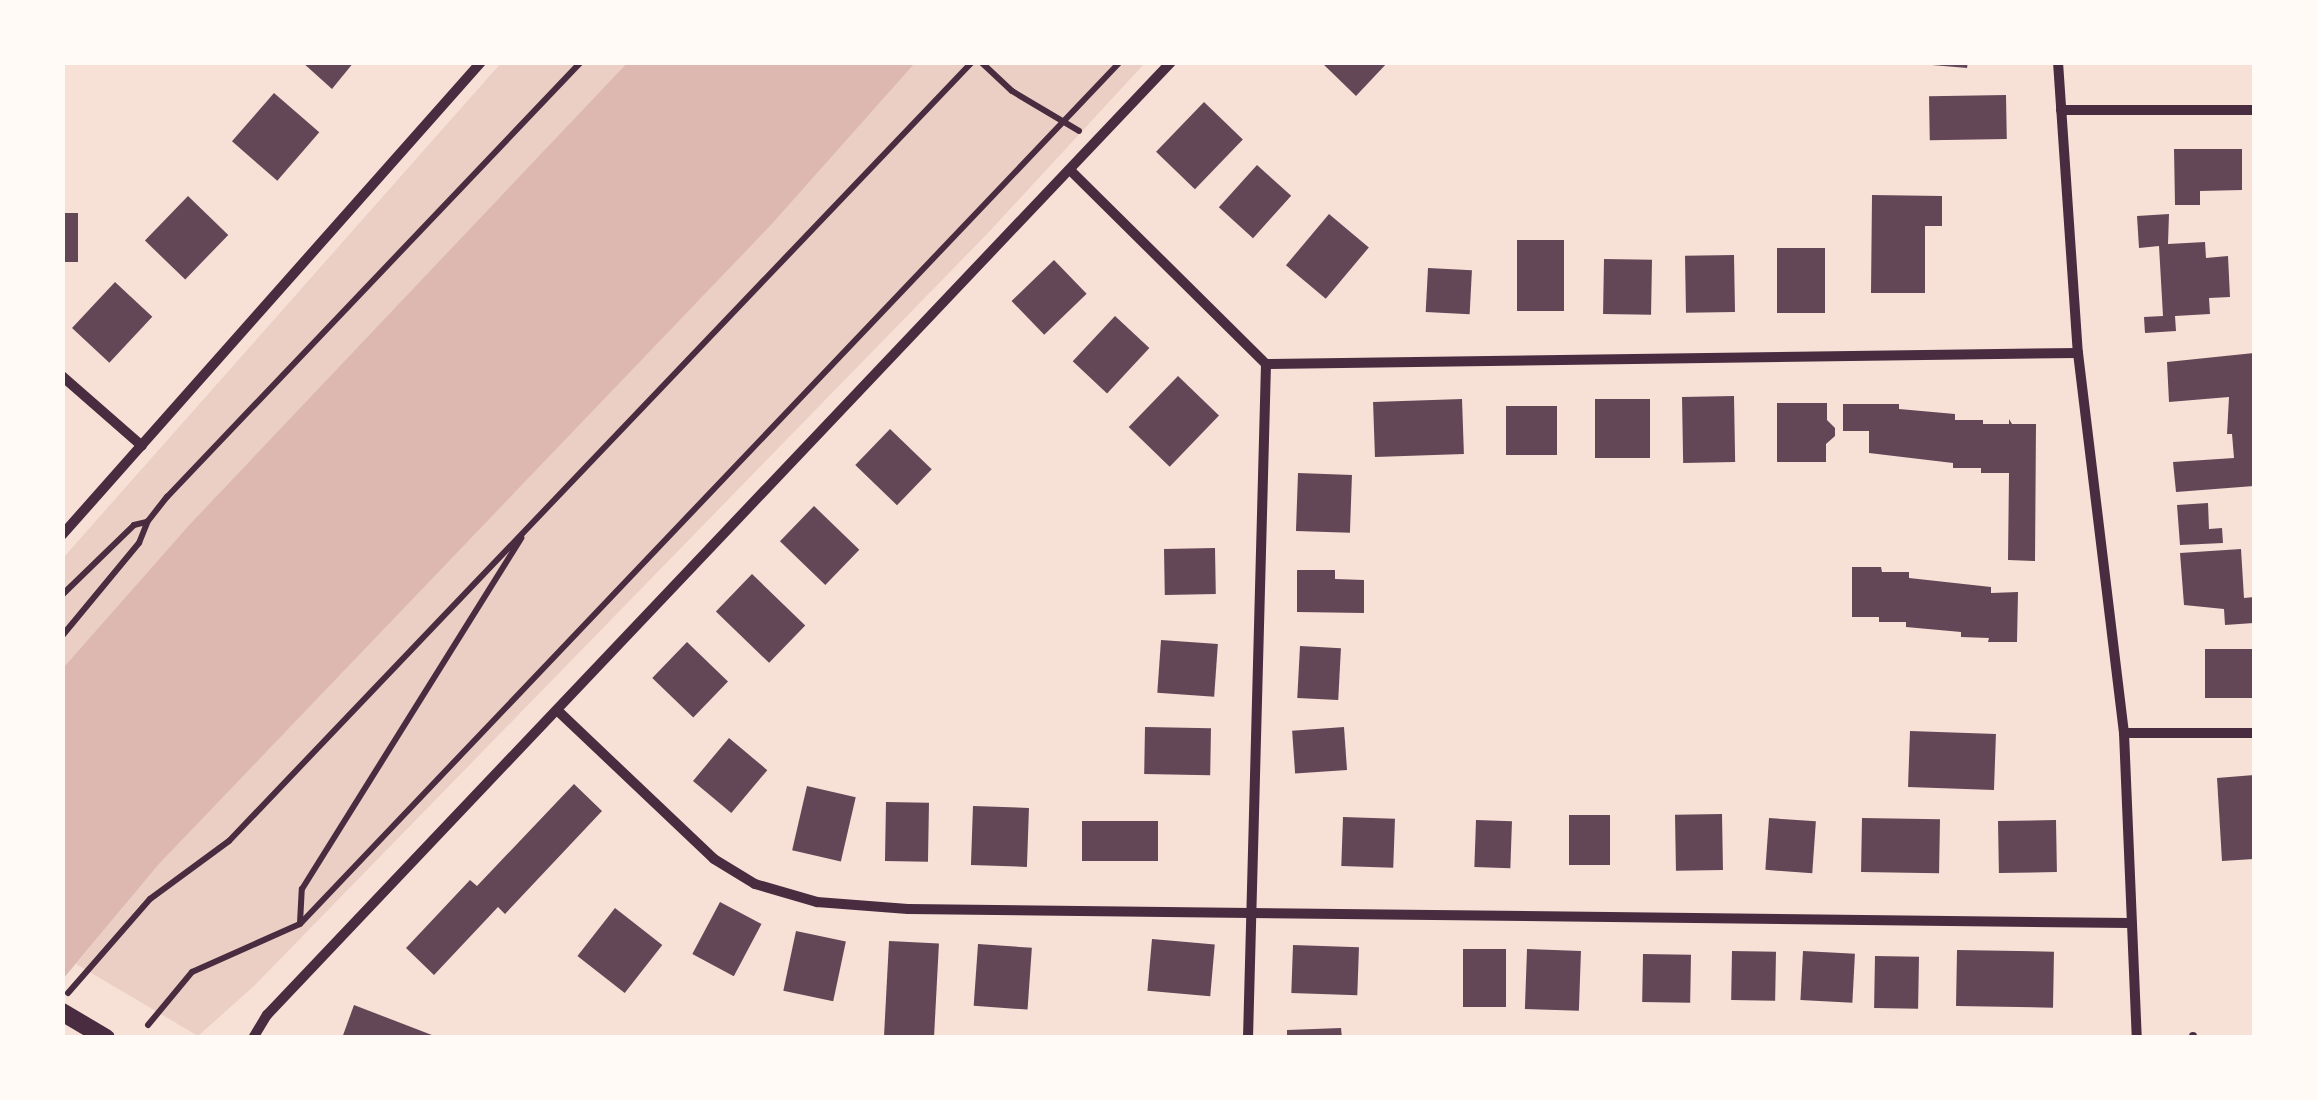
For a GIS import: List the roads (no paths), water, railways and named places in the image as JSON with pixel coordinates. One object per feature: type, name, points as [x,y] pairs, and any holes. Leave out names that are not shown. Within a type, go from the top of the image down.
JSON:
[{"type":"street","points":[[253,1038],[267,1015],[1171,62]]},
{"type":"street","points":[[2058,62],[2078,353],[2124,733],[2137,1038]]},
{"type":"street","points":[[62,534],[481,63]]},
{"type":"street","points":[[2062,110],[2254,110]]},
{"type":"street","points":[[1071,171],[1266,364],[2078,353]]},
{"type":"street","points":[[1248,1038],[1266,364]]},
{"type":"street","points":[[62,376],[142,446]]},
{"type":"street","points":[[557,710],[714,859],[755,884],[818,902],[908,908],[2130,923]]},
{"type":"street","points":[[2124,733],[2254,733]]},
{"type":"street","points":[[65,1010],[106,1038]]}]
